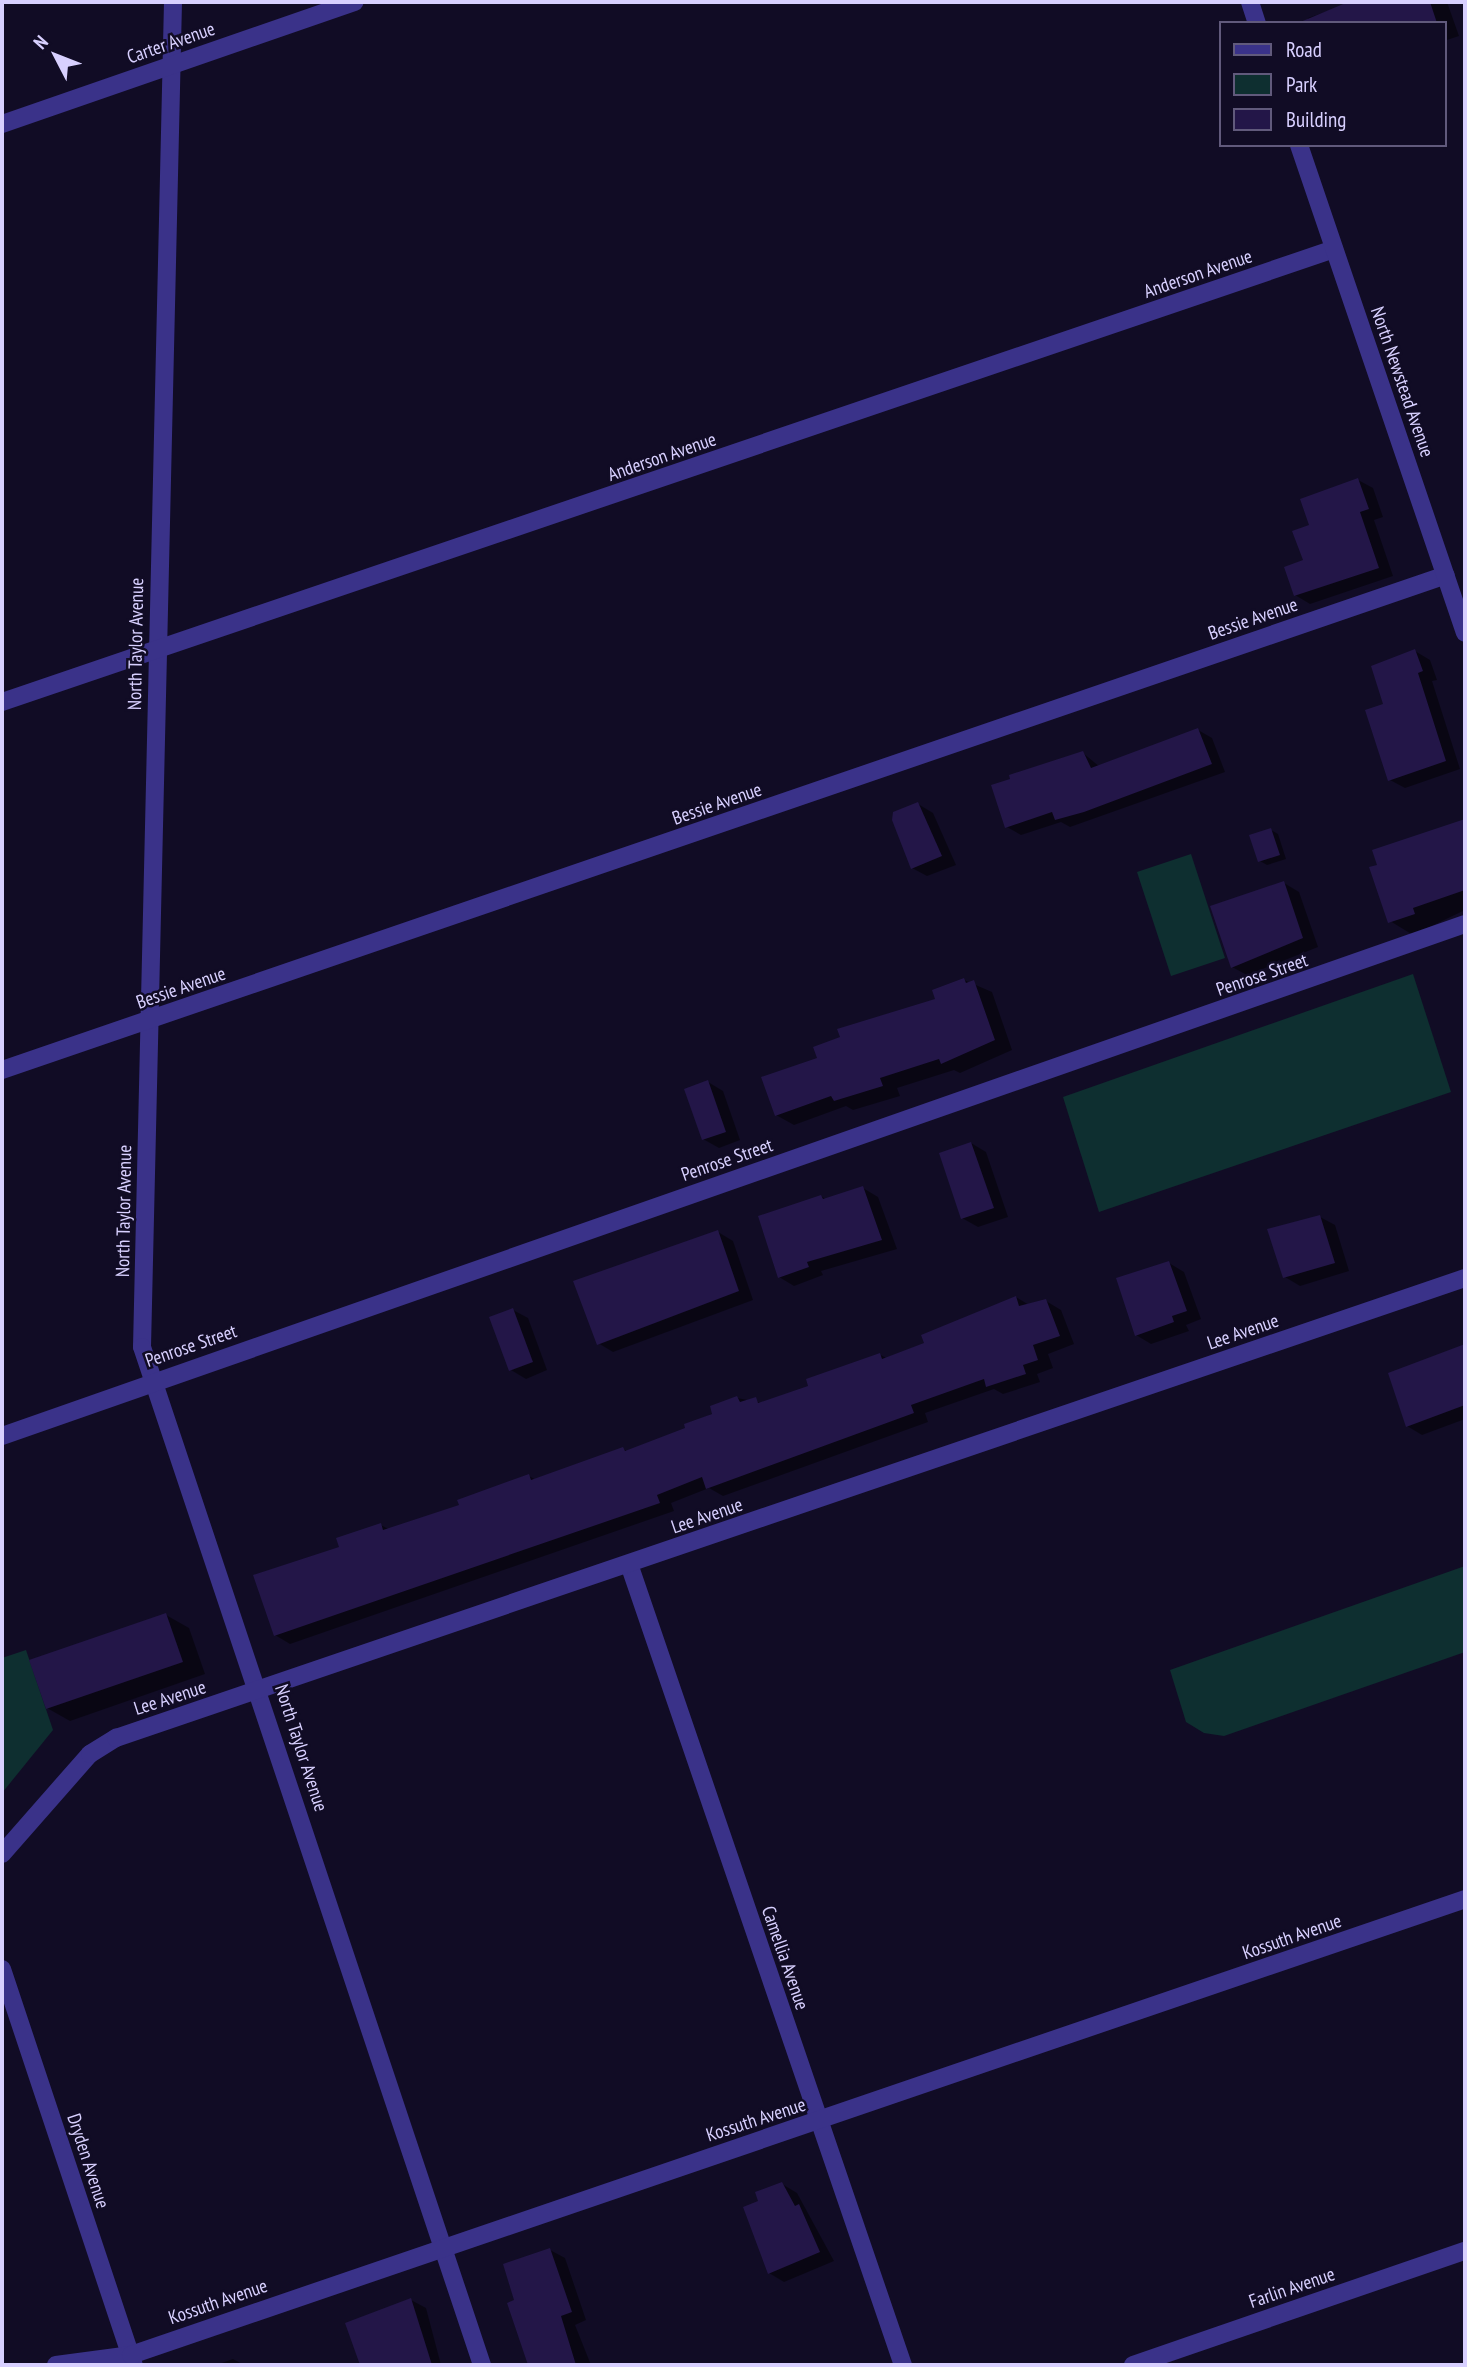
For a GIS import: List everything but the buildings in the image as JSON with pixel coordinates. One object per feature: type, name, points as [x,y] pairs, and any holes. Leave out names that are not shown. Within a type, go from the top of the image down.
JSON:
[{"type":"street","name":"North Taylor Avenue","points":[[173,2],[142,1347],[260,1691],[482,2365]]},
{"type":"street","name":"Carter Avenue","points":[[2,124],[354,2]]},
{"type":"street","points":[[1250,2],[1256,21]]},
{"type":"street","name":"North Newstead Avenue","points":[[1300,147],[1465,633]]},
{"type":"street","name":"Anderson Avenue","points":[[2,702],[1334,249]]},
{"type":"street","name":"Bessie Avenue","points":[[2,1070],[1446,575]]},
{"type":"street","name":"Penrose Street","points":[[2,1436],[1465,925]]},
{"type":"street","name":"Lee Avenue","points":[[2,1854],[90,1754],[116,1738],[1465,1278]]},
{"type":"street","name":"Camellia Avenue","points":[[629,1564],[903,2365]]},
{"type":"street","name":"Kossuth Avenue","points":[[56,2365],[133,2360],[441,2246],[818,2121],[1465,1899]]},
{"type":"street","name":"Dryden Avenue","points":[[2,1969],[133,2360]]},
{"type":"street","name":"Farlin Avenue","points":[[1133,2365],[1465,2251]]},
{"type":"green space","points":[[1191,854],[1225,958],[1171,976],[1137,872]]},
{"type":"green space","points":[[1413,974],[1451,1092],[1099,1212],[1063,1097]]},
{"type":"green space","points":[[1465,1566],[1465,1652],[1224,1736],[1204,1733],[1186,1722],[1170,1670]]},
{"type":"green space","points":[[26,1650],[53,1730],[2,1793],[2,1658]]}]
